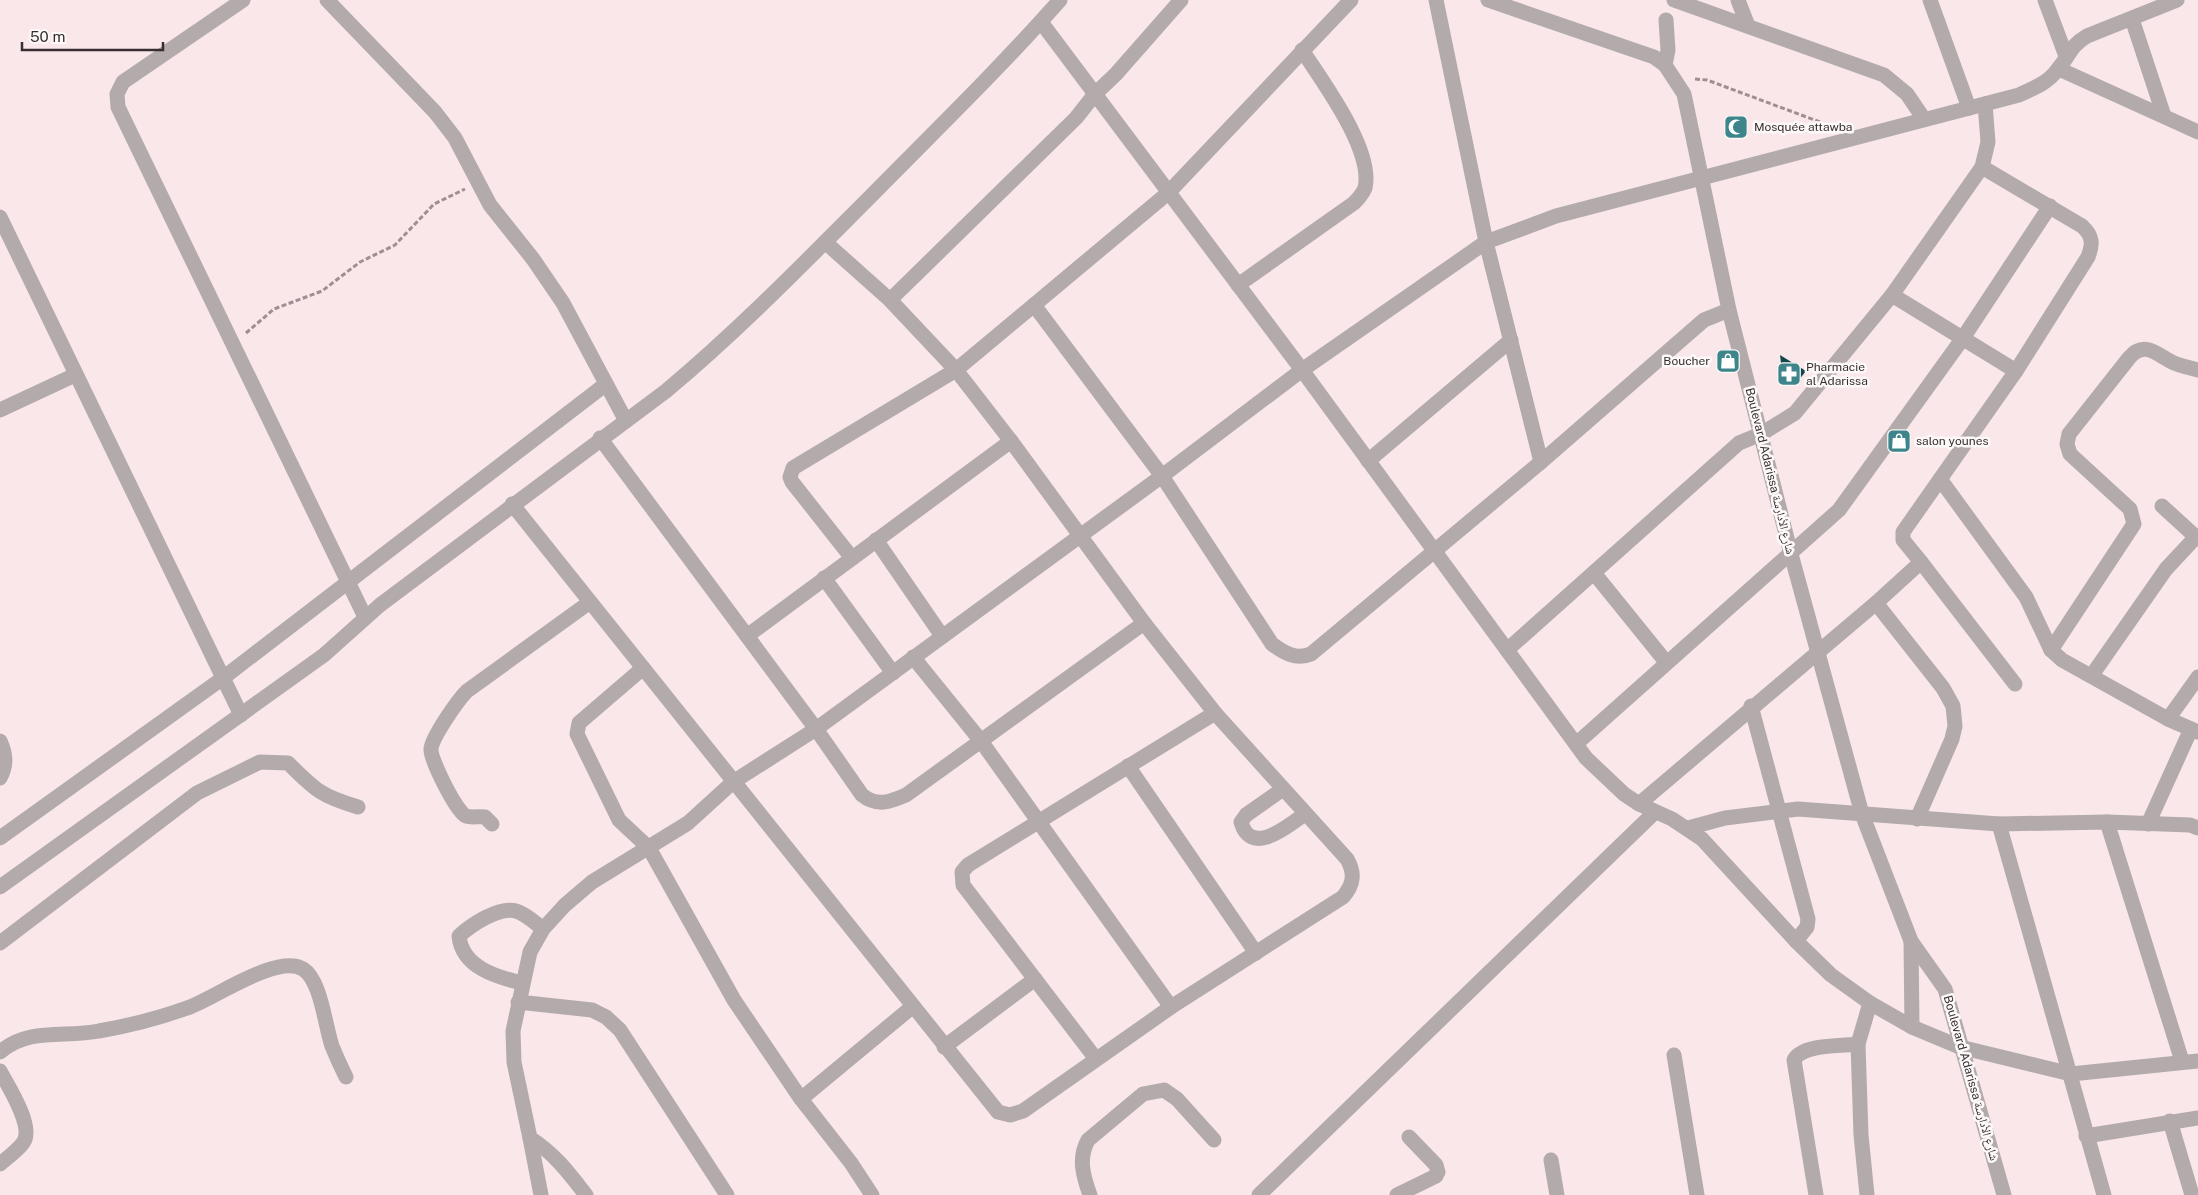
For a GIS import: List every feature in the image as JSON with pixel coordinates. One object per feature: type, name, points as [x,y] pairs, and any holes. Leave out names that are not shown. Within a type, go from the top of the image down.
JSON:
[{"type":"street","points":[[243,0],[202,30],[128,77],[119,87],[116,100],[234,350],[365,618]]},
{"type":"street","points":[[327,0],[446,125],[464,152],[480,186],[503,222],[549,280],[626,421]]},
{"type":"street","points":[[0,886],[335,647],[365,618],[512,504],[600,438],[626,421],[708,356],[775,294],[1020,46],[1060,0]]},
{"type":"street","points":[[890,300],[1076,118],[1095,94],[1116,74],[1181,0]]},
{"type":"street","points":[[852,558],[792,482],[790,477],[793,468],[956,370],[1168,193],[1351,0]]},
{"type":"street","points":[[1436,0],[1486,242],[1541,462]]},
{"type":"street","name":"Boulevard Adarissa شارع الأدارسة","points":[[1488,0],[1654,57],[1665,65],[1684,94],[1728,310],[1791,554],[1862,814],[1911,941],[1945,989],[2004,1195]]},
{"type":"street","points":[[1674,0],[1884,75],[1907,94],[1924,119]]},
{"type":"street","points":[[1738,0],[1748,26]]},
{"type":"street","points":[[1930,0],[1969,108]]},
{"type":"street","points":[[2045,0],[2062,62],[2198,132]]},
{"type":"street","points":[[541,1195],[514,1062],[513,1031],[530,952],[543,929],[592,882],[688,823],[733,782],[816,729],[1162,476],[1302,370],[1486,242],[1556,216],[2019,95],[2042,85],[2062,62],[2074,44],[2087,36],[2177,0]]},
{"type":"street","points":[[2132,19],[2164,116]]},
{"type":"street","points":[[1665,65],[1668,50],[1666,20]]},
{"type":"street","points":[[1041,22],[1302,370],[1576,744],[1598,771],[1639,804],[1688,828],[1715,852],[1796,942],[1831,975],[1870,1003],[1912,1027],[1960,1046],[2071,1074],[2182,1061],[2198,1061]]},
{"type":"street","points":[[1238,285],[1354,203],[1365,190],[1367,174],[1361,151],[1339,106],[1302,50]]},
{"type":"street","points":[[1507,650],[1739,444],[1795,413],[1892,295],[1982,167],[1988,142],[1986,104]]},
{"type":"street","points":[[1982,167],[2050,206],[2088,231],[2091,237],[2088,257],[2016,371],[1903,532],[1902,540],[2015,684]]},
{"type":"street","points":[[1576,744],[1839,510],[1963,338],[2050,206]]},
{"type":"street","points":[[0,217],[241,715]]},
{"type":"street","points":[[512,504],[992,1108],[1004,1114],[1010,1115],[1023,1111],[1171,1007],[1343,897],[1352,883],[1353,874],[1347,859],[1215,713],[1144,624],[1011,440],[956,370],[890,300],[825,242]]},
{"type":"street","points":[[1892,295],[2016,371]]},
{"type":"street","points":[[1034,305],[1162,476],[1272,644],[1282,652],[1294,656],[1311,654],[1436,552],[1704,320],[1728,310]]},
{"type":"street","points":[[1368,460],[1511,340]]},
{"type":"street","points":[[2051,650],[2134,524],[2130,509],[2070,454],[2067,444],[2069,434],[2129,358],[2137,351],[2152,350],[2175,364],[2198,370]]},
{"type":"street","points":[[0,410],[75,375]]},
{"type":"street","points":[[0,838],[223,678],[348,584],[606,384]]},
{"type":"street","points":[[600,438],[816,729],[862,795],[869,801],[886,803],[906,795],[1144,624]]},
{"type":"street","points":[[747,636],[1011,440]]},
{"type":"street","points":[[1940,479],[2026,597],[2051,650],[2062,660],[2168,720],[2194,730],[2148,824]]},
{"type":"street","points":[[2092,676],[2166,569],[2197,538],[2162,506]]},
{"type":"street","points":[[876,540],[942,636]]},
{"type":"street","points":[[1639,804],[1818,649],[1876,603],[1920,562]]},
{"type":"street","points":[[1594,573],[1666,662]]},
{"type":"street","points":[[824,578],[893,672]]},
{"type":"street","points":[[492,824],[485,817],[466,816],[458,810],[434,762],[431,750],[435,739],[457,700],[467,691],[590,602]]},
{"type":"street","points":[[1876,603],[1943,688],[1953,706],[1955,726],[1952,740],[1917,819]]},
{"type":"street","points":[[913,657],[981,741],[1171,1007]]},
{"type":"street","points":[[643,668],[580,723],[577,734],[618,820],[649,848],[734,1000],[801,1099],[872,1195]]},
{"type":"street","points":[[2168,720],[2198,677]]},
{"type":"street","points":[[1752,706],[1808,919],[1807,928],[1796,942]]},
{"type":"street","points":[[1096,1059],[963,886],[962,877],[968,865],[1215,713]]},
{"type":"street","points":[[0,741],[6,762],[0,778]]},
{"type":"street","points":[[0,943],[197,793],[260,762],[288,763],[312,788],[329,798],[358,806]]},
{"type":"street","points":[[1128,766],[1256,953]]},
{"type":"street","points":[[1283,789],[1246,815],[1241,822],[1249,835],[1259,839],[1267,838],[1305,814]]},
{"type":"street","points":[[1688,828],[1725,818],[1798,809],[1999,824],[2106,822],[2190,825],[2198,828]]},
{"type":"street","points":[[1269,1192],[1655,812]]},
{"type":"street","points":[[2106,822],[2182,1061]]},
{"type":"street","points":[[1999,824],[2104,1195]]},
{"type":"street","points":[[522,983],[497,977],[478,968],[460,945],[459,936],[498,912],[513,910],[523,914],[543,929]]},
{"type":"street","name":"Boulevard Adarissa شارع الأدارسة","points":[[1911,941],[1912,1027]]},
{"type":"street","points":[[0,1052],[20,1040],[39,1034],[97,1032],[189,1008],[225,988],[284,965],[302,968],[313,980],[332,1045],[346,1077]]},
{"type":"street","points":[[944,1047],[1035,979]]},
{"type":"street","points":[[518,1002],[592,1010],[606,1017],[620,1030],[726,1195]]},
{"type":"street","points":[[1867,1195],[1861,1135],[1858,1044],[1870,1003]]},
{"type":"street","points":[[801,1099],[912,1007]]},
{"type":"street","points":[[1816,1195],[1794,1060],[1797,1054],[1812,1048],[1858,1044]]},
{"type":"street","points":[[1674,1055],[1697,1195]]},
{"type":"street","points":[[0,1070],[26,1122],[27,1132],[24,1142],[0,1164]]},
{"type":"street","points":[[1090,1195],[1084,1179],[1083,1149],[1088,1140],[1143,1094],[1164,1090],[1177,1099],[1214,1140]]},
{"type":"street","points":[[2086,1136],[2198,1118]]},
{"type":"street","points":[[2170,1121],[2192,1195]]},
{"type":"street","points":[[1397,1195],[1436,1176],[1438,1172],[1436,1165],[1409,1137]]},
{"type":"street","points":[[530,1138],[546,1148],[562,1164],[586,1195]]},
{"type":"street","points":[[1551,1160],[1557,1195]]},
{"type":"path","points":[[1674,78],[1707,80],[1820,122],[1837,143]]},
{"type":"path","points":[[234,350],[251,327],[274,308],[332,286],[360,262],[385,251],[403,239],[434,204],[456,192],[480,186]]},
{"type":"building","points":[[1780,355],[1806,371],[1794,386],[1783,380]]},
{"type":"place","name":"Mosquée attawba","points":[[1736,127]]},
{"type":"place","name":"Boucher","points":[[1728,361]]},
{"type":"place","name":"Pharmacie al Adarissa","points":[[1789,374]]},
{"type":"place","name":"salon younes","points":[[1899,441]]}]
